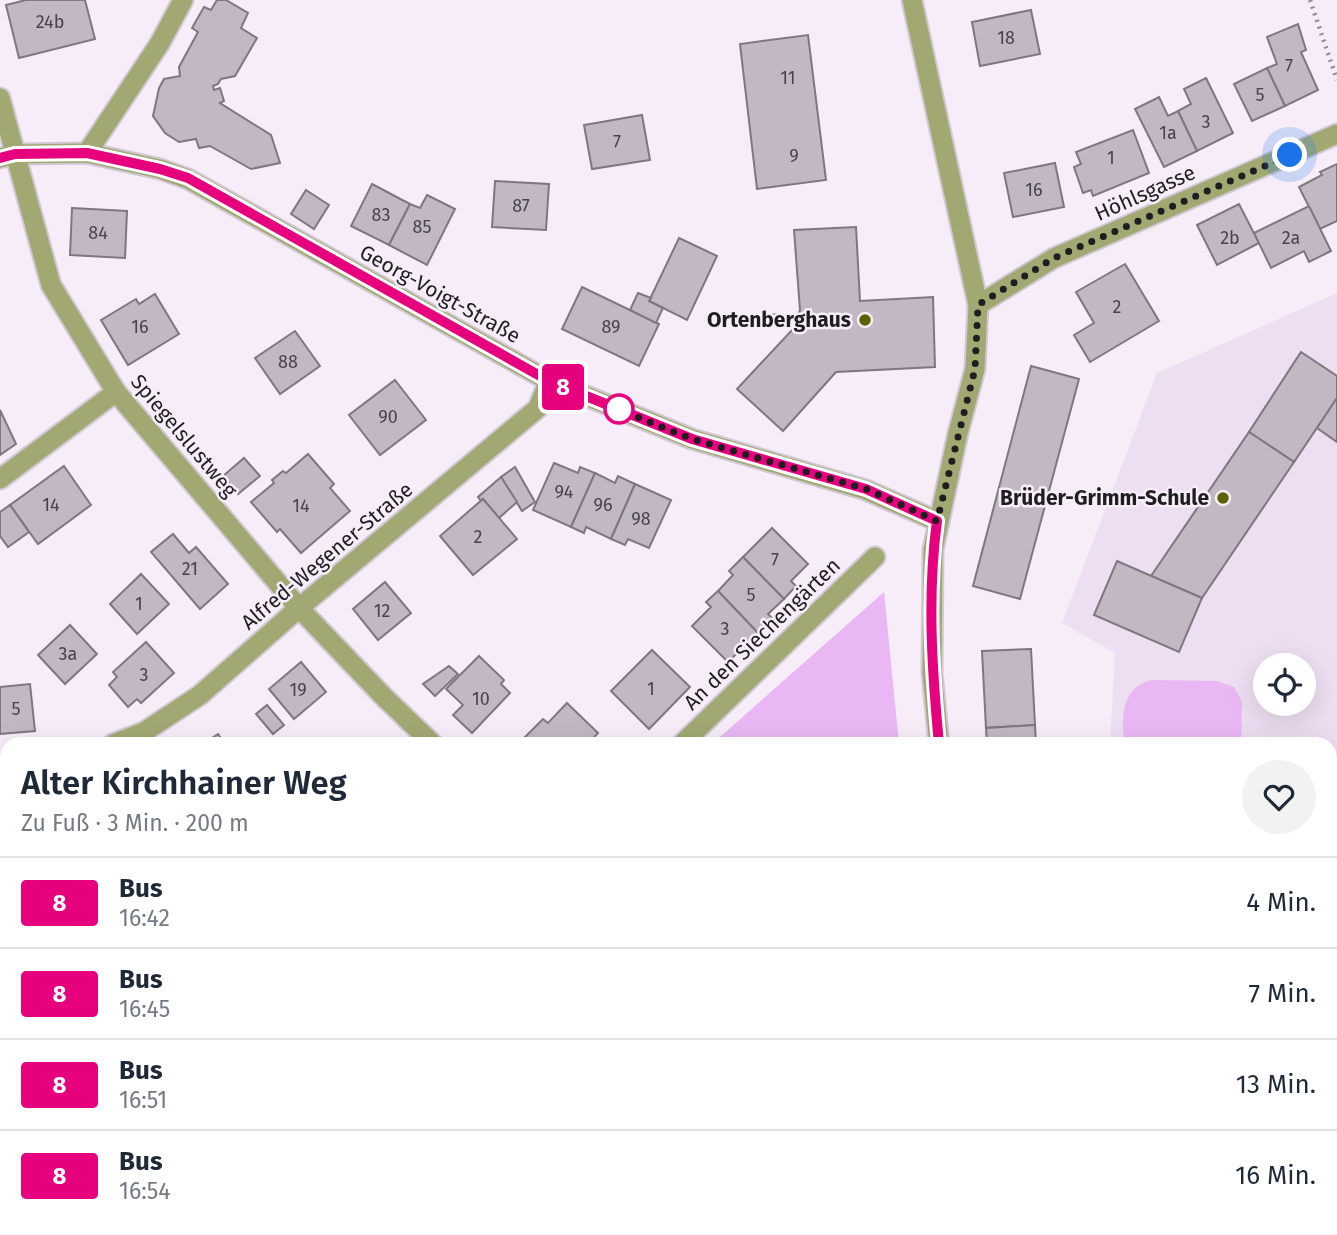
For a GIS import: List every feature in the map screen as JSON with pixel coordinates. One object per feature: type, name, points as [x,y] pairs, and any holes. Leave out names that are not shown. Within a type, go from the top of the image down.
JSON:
[{"type":"street","points":[[87,153],[160,43],[183,0]]},
{"type":"street","points":[[912,0],[978,305],[975,369],[937,521],[933,550],[932,673],[939,737]]},
{"type":"street","name":"Spiegelslustweg","points":[[0,98],[7,156],[51,285],[116,392],[299,608],[426,737]]},
{"type":"street","name":"Höhlsgasse","points":[[978,305],[1054,258],[1337,134]]},
{"type":"street","name":"Georg-Voigt-Straße","points":[[7,156],[87,153],[188,178],[549,381],[692,439],[866,489],[937,521]]},
{"type":"street","name":"Alfred-Wegener-Straße","points":[[131,737],[144,732],[200,695],[299,608],[538,408],[549,381]]},
{"type":"street","points":[[0,480],[116,392]]},
{"type":"street","name":"An den Siechengärten","points":[[689,737],[875,557]]},
{"type":"path","points":[[1310,0],[1337,80]]},
{"type":"shaded area","name":"Brüder-Grimm-Schule","points":[[1337,293],[1337,737],[1110,737],[1115,653],[1062,623],[1157,373]]},
{"type":"shaded area","points":[[884,592],[898,737],[720,737]]},
{"type":"shaded area","points":[[1152,680],[1217,681],[1234,687],[1242,702],[1241,737],[1124,737],[1125,704],[1134,689]]},
{"type":"building","points":[[26,0],[85,0],[95,39],[19,58],[6,5]]},
{"type":"building","points":[[217,0],[226,0],[248,13],[241,28],[257,38],[235,76],[221,79],[213,86],[214,90],[220,88],[224,101],[220,103],[271,135],[280,163],[251,169],[210,146],[199,148],[196,139],[179,142],[165,133],[153,116],[159,88],[164,79],[180,76],[179,67],[198,32],[192,28],[204,7],[211,10]]},
{"type":"building","points":[[1031,10],[1040,54],[980,66],[972,22]]},
{"type":"building","points":[[1298,24],[1306,50],[1301,52],[1318,90],[1285,106],[1267,68],[1277,64],[1267,37]]},
{"type":"building","points":[[808,35],[826,180],[757,189],[740,44]]},
{"type":"building","points":[[1267,68],[1285,106],[1252,121],[1234,84]]},
{"type":"building","points":[[1206,78],[1233,133],[1197,151],[1178,111],[1191,104],[1184,89]]},
{"type":"building","points":[[1159,97],[1168,116],[1178,111],[1197,151],[1164,167],[1135,109]]},
{"type":"building","points":[[642,115],[650,160],[592,169],[584,125]]},
{"type":"building","points":[[1133,130],[1149,173],[1093,196],[1091,190],[1083,193],[1074,167],[1081,164],[1076,152]]},
{"type":"building","points":[[1055,163],[1064,207],[1013,217],[1004,173]]},
{"type":"building","points":[[1337,164],[1337,221],[1320,229],[1299,187]]},
{"type":"building","points":[[495,181],[549,184],[546,230],[492,227]]},
{"type":"building","points":[[372,184],[410,204],[389,245],[351,226]]},
{"type":"building","points":[[306,190],[329,205],[314,229],[291,214]]},
{"type":"building","points":[[427,195],[455,209],[427,265],[389,245],[410,204],[420,208]]},
{"type":"building","points":[[1239,204],[1259,243],[1217,265],[1197,225]]},
{"type":"building","points":[[1309,206],[1331,251],[1309,262],[1304,251],[1271,268],[1254,233]]},
{"type":"building","points":[[72,208],[127,211],[125,258],[70,255]]},
{"type":"building","name":"Ortenberghaus","points":[[856,227],[860,301],[933,297],[935,367],[836,372],[783,431],[737,389],[793,329],[800,310],[794,230]]},
{"type":"building","points":[[679,238],[717,256],[687,320],[649,301]]},
{"type":"building","points":[[1125,264],[1159,321],[1090,362],[1074,335],[1094,323],[1076,292]]},
{"type":"building","points":[[582,287],[659,324],[639,366],[562,329]]},
{"type":"building","points":[[638,293],[651,298],[649,301],[663,308],[656,323],[630,310]]},
{"type":"building","points":[[155,294],[179,334],[128,365],[101,320],[136,299],[139,304]]},
{"type":"building","points":[[778,314],[779,325],[753,328],[757,316]]},
{"type":"building","points":[[295,331],[320,366],[280,394],[255,358]]},
{"type":"building","points":[[1301,352],[1337,376],[1337,398],[1294,462],[1249,432]]},
{"type":"building","points":[[1031,366],[1079,379],[1020,599],[973,586]]},
{"type":"building","points":[[395,380],[426,420],[380,455],[349,415]]},
{"type":"building","points":[[1337,398],[1337,442],[1317,428]]},
{"type":"building","points":[[0,410],[16,444],[0,455]]},
{"type":"building","points":[[1249,432],[1294,462],[1202,598],[1151,576]]},
{"type":"building","points":[[308,454],[334,484],[330,488],[350,511],[301,553],[280,529],[277,532],[251,502],[274,483],[272,480],[283,471],[286,473]]},
{"type":"building","points":[[244,458],[260,476],[238,494],[223,476]]},
{"type":"building","points":[[554,463],[578,473],[580,467],[595,473],[571,527],[533,510]]},
{"type":"building","points":[[64,466],[91,505],[38,544],[10,505]]},
{"type":"building","points":[[515,467],[535,502],[522,511],[501,477]]},
{"type":"building","points":[[595,473],[615,483],[618,476],[635,484],[611,539],[586,527],[584,533],[571,527]]},
{"type":"building","points":[[501,477],[517,502],[499,518],[483,499],[481,501],[478,497]]},
{"type":"building","points":[[635,484],[671,500],[649,548],[628,539],[625,545],[611,539]]},
{"type":"building","points":[[483,499],[517,539],[473,575],[440,536]]},
{"type":"building","points":[[10,505],[29,532],[8,547],[0,536],[0,512]]},
{"type":"building","points":[[772,528],[808,564],[791,581],[796,586],[784,599],[743,557]]},
{"type":"building","points":[[173,534],[189,553],[196,547],[228,584],[200,609],[151,552]]},
{"type":"building","points":[[743,557],[784,599],[768,614],[773,619],[758,633],[718,591],[733,575],[729,571]]},
{"type":"building","points":[[1117,561],[1202,598],[1179,652],[1094,615]]},
{"type":"building","points":[[141,574],[169,604],[137,634],[110,604]]},
{"type":"building","points":[[385,582],[411,613],[378,640],[353,609]]},
{"type":"building","points":[[718,591],[758,633],[728,662],[692,626],[711,607],[706,602]]},
{"type":"building","points":[[70,625],[97,654],[65,684],[38,655]]},
{"type":"building","points":[[146,642],[174,673],[141,703],[137,699],[128,707],[109,685],[117,677],[113,672]]},
{"type":"building","points":[[1031,649],[1035,725],[986,728],[982,651]]},
{"type":"building","points":[[652,650],[690,687],[649,729],[611,691]]},
{"type":"building","points":[[479,656],[504,680],[501,684],[510,693],[472,733],[453,715],[463,705],[446,689]]},
{"type":"building","points":[[301,662],[326,692],[294,719],[269,689]]},
{"type":"building","points":[[449,666],[458,674],[435,696],[423,684]]},
{"type":"building","points":[[30,684],[35,731],[0,734],[0,687]]},
{"type":"building","points":[[567,703],[598,733],[594,737],[525,737],[543,719],[548,723]]},
{"type":"building","points":[[267,705],[284,725],[273,734],[256,714]]},
{"type":"building","points":[[1035,725],[1036,737],[987,737],[986,728]]},
{"type":"bus line","name":"8","points":[[0,158],[15,154],[87,153],[188,178],[549,381],[692,439],[866,489],[937,521],[933,550],[932,673],[938,737]]},
{"type":"place","name":"Ortenberghaus","points":[[865,320]]},
{"type":"place","name":"Brüder-Grimm-Schule","points":[[1223,498]]},
{"type":"route","points":[[619,409],[692,439],[866,489],[937,521],[975,369],[978,305],[1054,258],[1290,155]]}]
